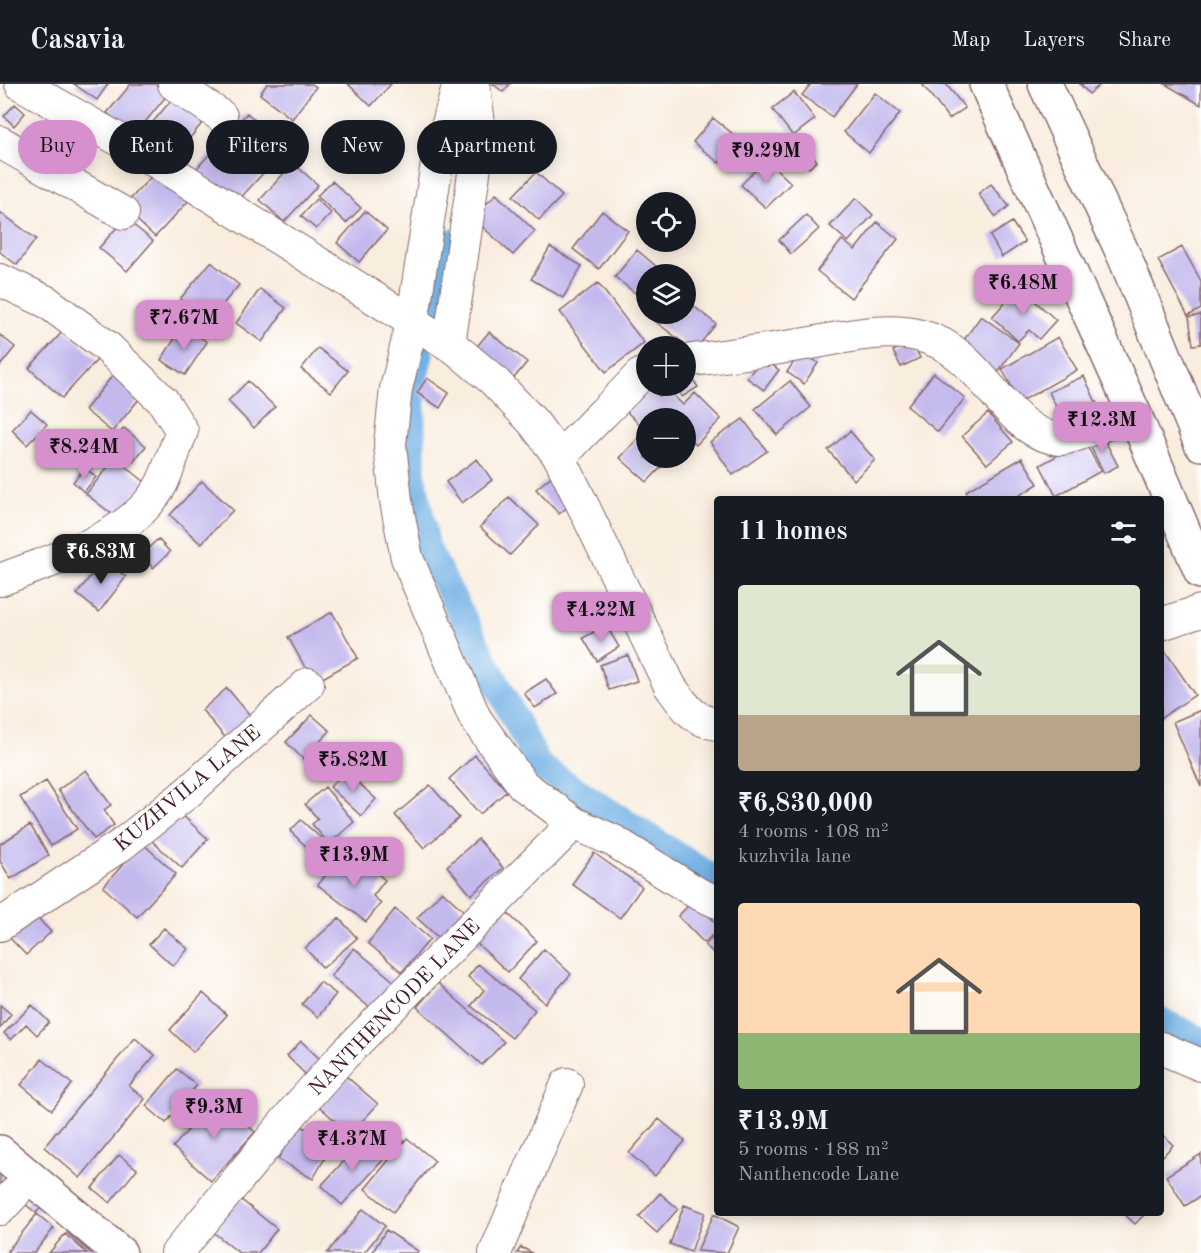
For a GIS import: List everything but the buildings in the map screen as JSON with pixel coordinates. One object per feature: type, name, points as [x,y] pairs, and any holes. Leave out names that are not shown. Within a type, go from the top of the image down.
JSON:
[{"type":"main road","points":[[986,84],[1134,413],[1201,572]]},
{"type":"main road","points":[[1044,84],[1125,258],[1201,444]]},
{"type":"main road","points":[[0,1152],[120,1253]]},
{"type":"street","points":[[21,84],[137,150],[449,345],[493,380],[533,422],[560,458],[670,686],[688,712],[705,723],[714,724]]},
{"type":"street","points":[[174,84],[221,117]]},
{"type":"street","points":[[459,84],[437,163],[412,323],[396,389],[390,444],[396,501],[407,558],[475,718],[523,785],[574,823],[614,841],[697,893],[714,901]]},
{"type":"street","points":[[449,345],[480,132],[474,84]]},
{"type":"street","points":[[0,142],[123,213]]},
{"type":"street","points":[[0,280],[47,302],[106,346],[163,401],[182,431],[162,484],[145,506],[109,535],[86,548],[0,580]]},
{"type":"street","points":[[696,360],[856,335],[898,333],[920,335],[944,343],[972,364],[1012,414],[1037,433],[1063,439],[1134,413]]},
{"type":"street","points":[[560,458],[576,440],[608,412],[636,379]]},
{"type":"street","points":[[1164,623],[1201,611]]},
{"type":"street","name":"KUZHVILA LANE","points":[[0,925],[121,845],[187,794],[308,684]]},
{"type":"street","name":"NANTHENCODE LANE","points":[[177,1253],[295,1110],[343,1056],[574,823]]},
{"type":"street","points":[[1164,1049],[1201,1065]]},
{"type":"street","points":[[495,1253],[567,1084]]},
{"type":"waterway","points":[[437,315],[450,242]]},
{"type":"waterway","points":[[420,355],[412,386],[412,472],[427,548],[539,766],[714,879]]},
{"type":"waterway","points":[[1164,1022],[1201,1040]]}]
